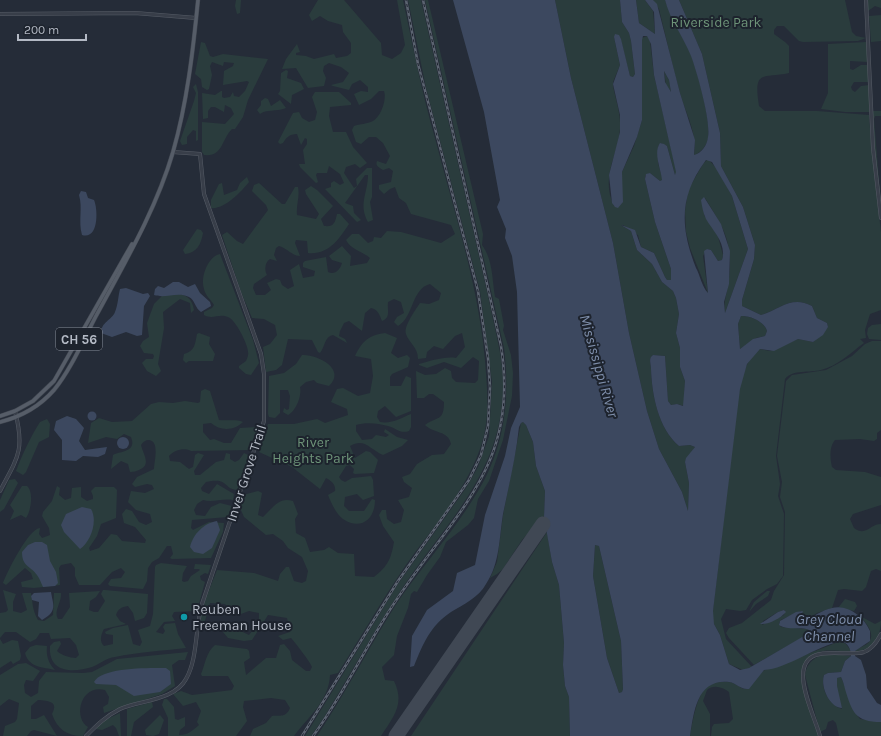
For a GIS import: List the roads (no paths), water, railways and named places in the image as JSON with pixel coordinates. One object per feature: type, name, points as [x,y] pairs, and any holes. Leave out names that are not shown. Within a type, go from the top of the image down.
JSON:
[{"type":"main road","name":"CH 56","points":[[0,422],[17,417],[45,399],[60,382],[135,240],[158,191],[173,152],[186,96],[198,0]]},
{"type":"main road","name":"CH 56","points":[[0,416],[15,411],[40,396],[57,377],[135,240]]},
{"type":"street","points":[[866,0],[873,148],[881,218]]},
{"type":"street","points":[[0,14],[135,13],[196,18]]},
{"type":"street","name":"Inver Grove Trail","points":[[86,736],[106,716],[121,709],[155,700],[173,692],[186,680],[191,666],[197,624],[202,604],[264,421],[264,374],[261,354],[204,194],[200,154],[173,152]]},
{"type":"street","points":[[0,491],[19,454],[21,435],[15,411]]},
{"type":"street","points":[[820,736],[804,682],[804,668],[811,659],[820,654],[855,653],[871,648],[881,634]]},
{"type":"water","points":[[453,0],[555,0],[571,78],[613,243],[629,333],[647,411],[659,449],[682,492],[688,511],[689,483],[685,462],[686,458],[695,447],[690,445],[679,446],[672,439],[661,421],[655,400],[650,361],[651,356],[653,355],[665,356],[668,401],[671,405],[677,404],[683,406],[685,381],[680,367],[680,348],[676,333],[679,314],[676,298],[673,291],[662,282],[652,264],[637,250],[631,231],[621,225],[635,230],[641,247],[654,253],[665,277],[667,280],[671,280],[671,269],[655,222],[645,179],[646,174],[650,173],[660,181],[662,180],[657,156],[660,143],[667,146],[675,175],[676,172],[654,75],[651,44],[647,36],[643,36],[642,40],[642,120],[637,137],[622,172],[623,202],[618,208],[612,203],[609,175],[620,132],[620,115],[613,84],[620,65],[614,37],[615,34],[619,35],[621,39],[630,76],[633,77],[635,74],[631,41],[629,33],[622,22],[620,0],[636,0],[639,23],[655,34],[654,12],[645,0],[653,0],[657,4],[680,93],[695,140],[694,155],[702,151],[707,143],[707,120],[697,73],[691,56],[670,14],[665,0],[679,0],[702,54],[720,133],[721,166],[743,207],[755,245],[754,259],[742,300],[742,306],[761,315],[792,302],[805,303],[812,306],[817,318],[827,323],[828,327],[823,335],[813,342],[798,339],[774,351],[760,349],[747,364],[740,389],[713,611],[714,624],[720,635],[729,664],[740,670],[749,668],[809,633],[809,630],[806,629],[786,628],[779,625],[780,621],[796,612],[803,611],[800,619],[804,621],[828,609],[838,607],[855,613],[864,621],[870,631],[870,641],[855,651],[855,656],[861,660],[866,675],[867,688],[877,703],[881,705],[881,722],[865,720],[856,714],[850,704],[841,677],[837,678],[837,686],[842,708],[834,705],[827,696],[823,685],[824,675],[828,673],[841,672],[845,661],[851,656],[849,647],[846,643],[841,641],[782,666],[764,670],[749,689],[729,682],[718,682],[710,686],[699,698],[693,717],[690,736],[570,736],[569,697],[565,686],[563,665],[564,643],[559,585],[552,562],[544,517],[545,491],[536,466],[533,442],[526,425],[523,422],[519,427],[498,550],[491,576],[483,589],[475,597],[444,617],[432,629],[414,666],[410,667],[412,636],[427,610],[453,591],[457,573],[475,565],[485,515],[505,456],[511,428],[520,407],[517,292],[512,256],[505,238],[506,229],[497,207],[500,200],[484,112]],"holes":[[[664,71],[669,80],[671,92],[665,82]],[[706,160],[712,162],[732,196],[748,249],[725,313],[724,302],[729,284],[730,251],[721,224],[704,197],[701,200],[704,214],[723,249],[722,260],[718,261],[711,250],[707,249],[704,251],[708,293],[704,288],[696,268],[687,239],[685,212],[687,199],[697,173]],[[741,316],[745,316],[760,322],[767,331],[765,336],[753,339],[740,349],[738,324]],[[595,545],[599,546],[621,641],[623,689],[622,692],[619,693],[607,658],[593,576]]]},
{"type":"water","points":[[81,191],[86,192],[88,198],[94,200],[96,210],[96,223],[92,233],[88,235],[82,235],[80,225],[81,205],[79,195]]},
{"type":"water","points":[[173,282],[179,282],[188,287],[195,284],[200,293],[210,302],[211,306],[201,312],[191,298],[185,295],[154,295],[155,289],[158,286],[164,288]]},
{"type":"water","points":[[126,288],[143,294],[148,293],[150,296],[144,306],[142,335],[137,336],[126,332],[112,337],[101,333],[103,326],[114,315],[120,289]]},
{"type":"water","points":[[90,412],[94,412],[96,416],[94,420],[90,420],[88,418],[88,414]]},
{"type":"water","points":[[67,416],[76,419],[84,428],[79,441],[85,450],[107,447],[105,454],[98,457],[83,456],[76,461],[62,460],[62,440],[54,430],[56,421]]},
{"type":"water","points":[[125,437],[128,438],[128,448],[121,449],[118,448],[117,441],[118,438]]},
{"type":"water","points":[[82,507],[91,509],[94,519],[90,536],[80,549],[64,532],[61,525],[66,514]]},
{"type":"water","points":[[217,521],[220,530],[212,548],[203,554],[194,552],[190,547],[196,534],[208,524]]},
{"type":"water","points":[[35,542],[42,542],[47,545],[50,561],[56,572],[58,583],[55,586],[43,587],[35,572],[27,566],[22,557],[22,552],[28,545]]},
{"type":"water","points":[[51,592],[53,608],[50,614],[42,620],[38,616],[39,602],[32,600],[31,596],[34,593]]},
{"type":"water","points":[[784,610],[786,612],[778,619],[760,624],[778,612]]},
{"type":"water","points":[[138,668],[166,668],[170,671],[171,684],[160,692],[134,696],[116,685],[96,684],[94,682],[106,673],[116,671]]},
{"type":"railway","points":[[302,736],[398,581],[469,480],[481,455],[488,426],[490,387],[488,358],[478,291],[418,64],[406,0]]},
{"type":"railway","points":[[313,736],[335,703],[384,618],[460,513],[478,485],[492,456],[501,424],[504,388],[501,346],[423,0]]},
{"type":"place","name":"Reuben Freeman House","points":[[184,617]]},
{"type":"park label","name":"Riverside Park","points":[[716,22]]},
{"type":"park label","name":"River Heights Park","points":[[313,450]]},
{"type":"water label","name":"Mississippi River","points":[[599,366]]},
{"type":"water label","name":"Grey Cloud Channel","points":[[829,628]]}]
